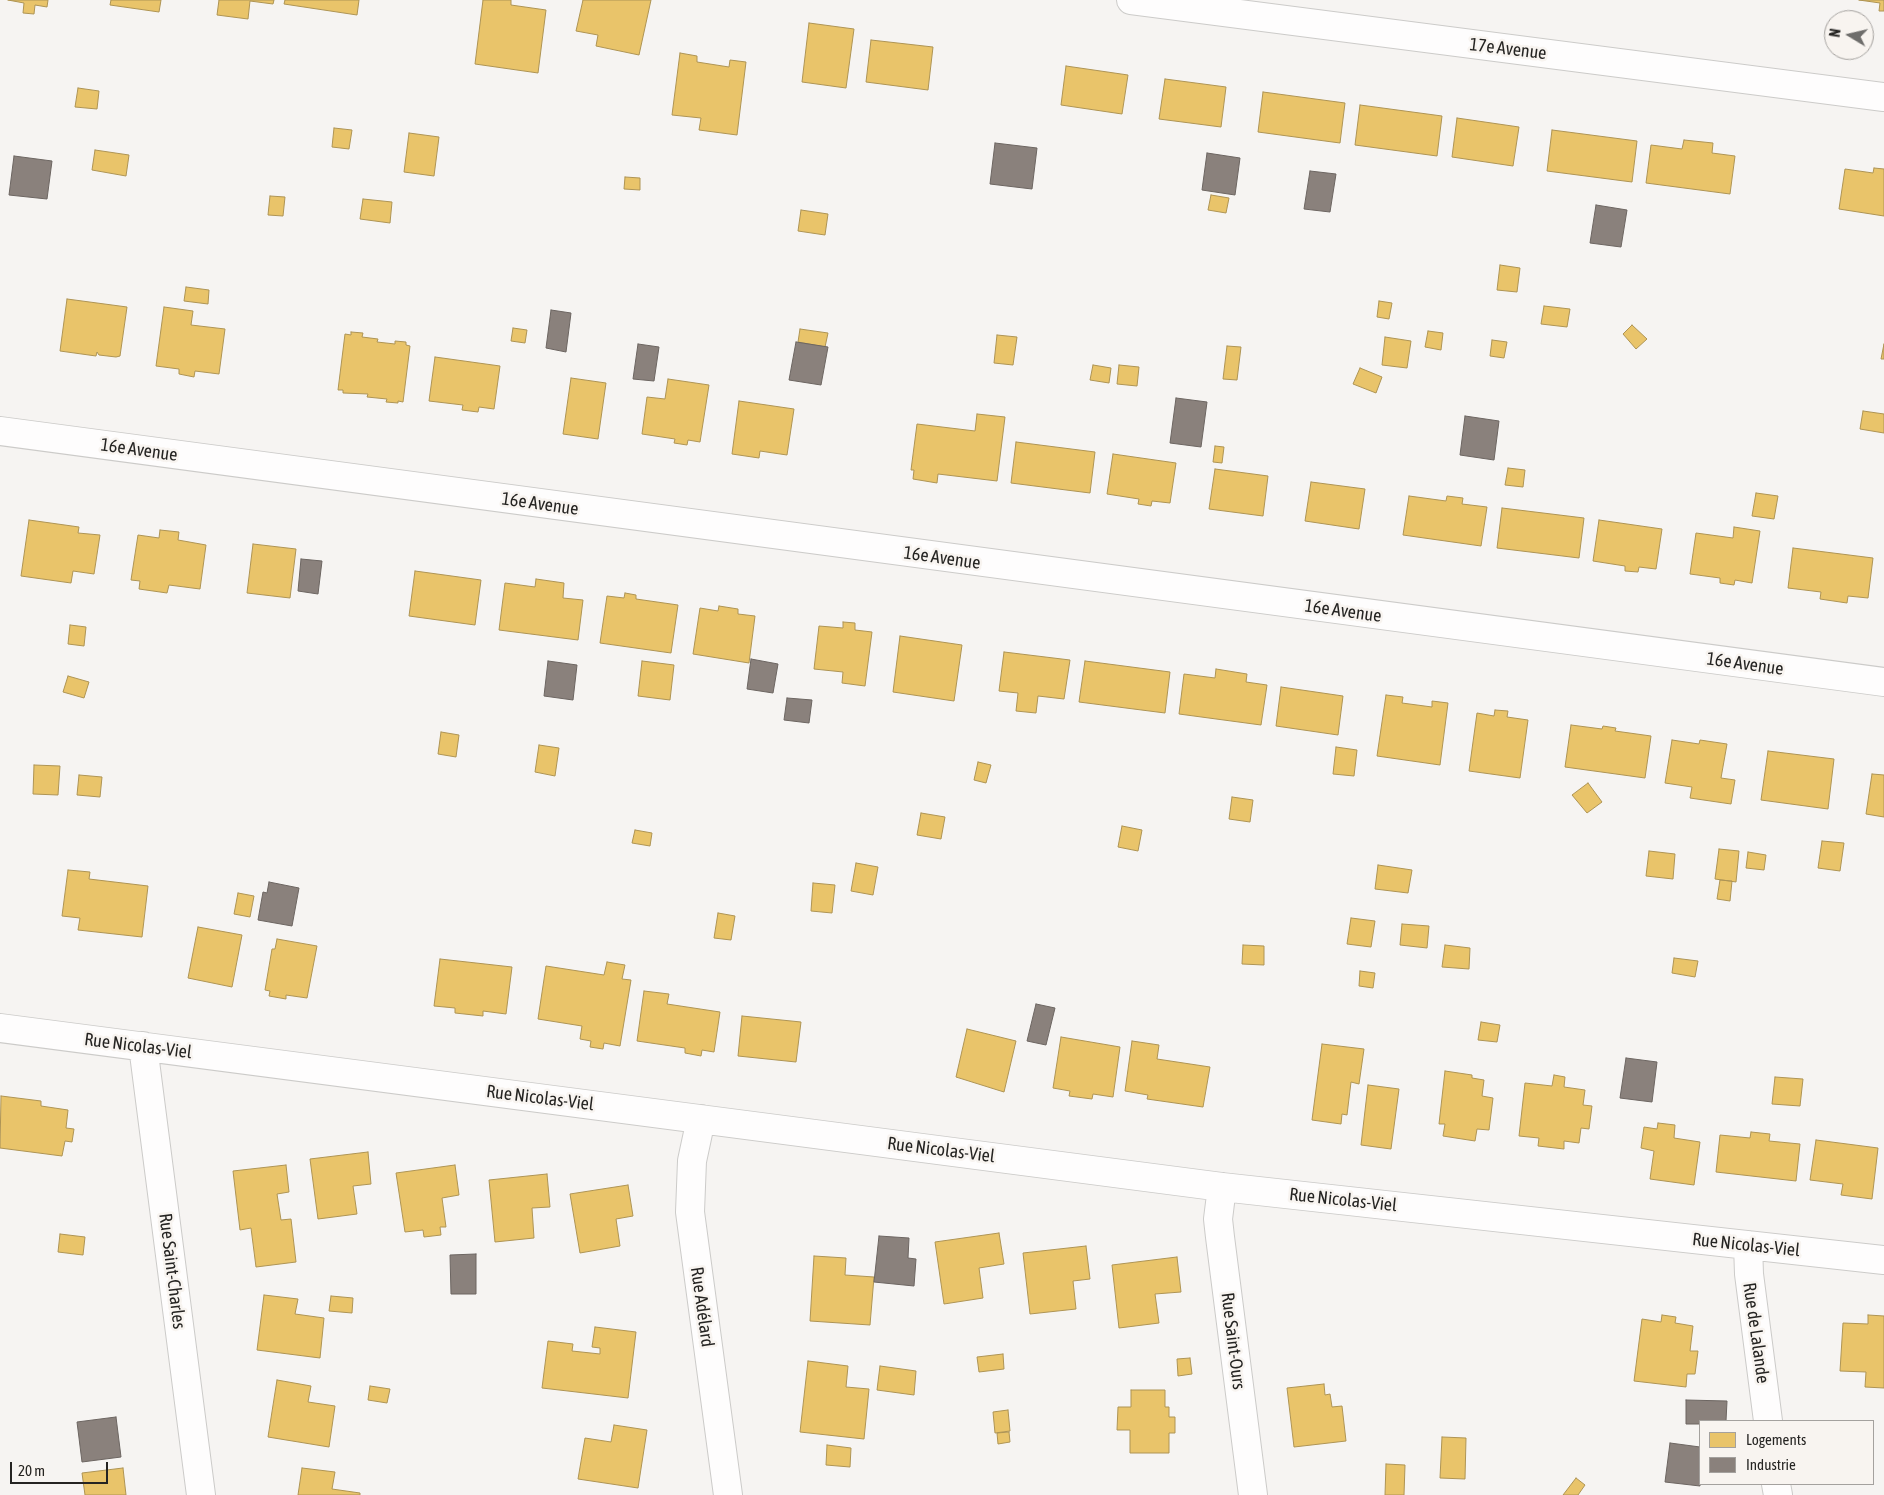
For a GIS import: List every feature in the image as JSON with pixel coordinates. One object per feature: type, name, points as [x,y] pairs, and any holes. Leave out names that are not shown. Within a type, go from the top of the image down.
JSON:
[{"type":"street","name":"17e Avenue","points":[[1131,0],[1884,97]]},
{"type":"street","name":"16e Avenue","points":[[0,432],[1884,682]]},
{"type":"street","name":"Rue Nicolas-Viel","points":[[0,1028],[1222,1187],[1884,1260]]},
{"type":"street","name":"Rue Saint-Charles","points":[[143,1046],[201,1495]]},
{"type":"street","name":"Rue Adélard","points":[[701,1119],[692,1161],[690,1212],[728,1495]]},
{"type":"street","name":"Rue Saint-Ours","points":[[1222,1187],[1218,1219],[1253,1495]]},
{"type":"street","name":"Rue de Lalande","points":[[1748,1245],[1749,1274],[1768,1420]]},
{"type":"building: Logements","points":[[8,0],[48,0],[47,7],[35,5],[34,14],[23,13],[24,3]]},
{"type":"building: Logements","points":[[111,0],[161,0],[159,12],[110,5]]},
{"type":"building: Logements","points":[[219,0],[274,0],[273,4],[250,1],[248,19],[217,15]]},
{"type":"building: Logements","points":[[285,0],[359,0],[357,15],[284,4]]},
{"type":"building: Logements","points":[[483,0],[511,0],[511,5],[546,10],[538,73],[475,64]]},
{"type":"building: Logements","points":[[583,0],[651,0],[639,55],[596,46],[598,35],[576,31]]},
{"type":"building: Logements","points":[[1859,0],[1884,0],[1884,11],[1879,11],[1880,3]]},
{"type":"building: Logements","points":[[809,23],[854,29],[846,88],[802,82]]},
{"type":"building: Logements","points":[[871,40],[933,47],[928,90],[866,82]]},
{"type":"building: Logements","points":[[680,53],[697,56],[697,62],[729,67],[730,60],[746,62],[737,135],[699,130],[701,118],[672,115]]},
{"type":"building: Logements","points":[[1066,66],[1128,75],[1122,114],[1061,105]]},
{"type":"building: Logements","points":[[1165,79],[1226,87],[1221,127],[1159,119]]},
{"type":"building: Logements","points":[[78,88],[99,91],[97,109],[75,107]]},
{"type":"building: Logements","points":[[1263,92],[1345,103],[1340,143],[1258,132]]},
{"type":"building: Logements","points":[[1360,105],[1442,116],[1437,156],[1355,145]]},
{"type":"building: Logements","points":[[1457,118],[1519,127],[1513,166],[1452,157]]},
{"type":"building: Logements","points":[[334,128],[352,130],[349,149],[332,147]]},
{"type":"building: Logements","points":[[1552,130],[1637,141],[1632,182],[1547,171]]},
{"type":"building: Logements","points":[[409,133],[439,137],[434,176],[404,172]]},
{"type":"building: Logements","points":[[1684,140],[1713,143],[1712,153],[1735,156],[1730,194],[1646,183],[1651,145],[1682,149]]},
{"type":"building: Logements","points":[[95,150],[129,155],[126,176],[92,170]]},
{"type":"building: Logements","points":[[1874,168],[1884,169],[1884,216],[1839,209],[1845,169],[1873,173]]},
{"type":"building: Logements","points":[[625,177],[640,178],[640,190],[624,189]]},
{"type":"building: Logements","points":[[1211,195],[1229,198],[1226,213],[1208,210]]},
{"type":"building: Logements","points":[[270,196],[285,197],[283,216],[268,215]]},
{"type":"building: Logements","points":[[363,199],[392,202],[390,223],[360,219]]},
{"type":"building: Logements","points":[[801,210],[828,214],[825,235],[798,231]]},
{"type":"building: Logements","points":[[1500,265],[1520,268],[1517,292],[1497,290]]},
{"type":"building: Logements","points":[[186,287],[209,290],[208,304],[184,301]]},
{"type":"building: Logements","points":[[67,299],[127,307],[120,356],[99,355],[97,352],[96,356],[60,351]]},
{"type":"building: Logements","points":[[1379,301],[1392,303],[1389,319],[1377,317]]},
{"type":"building: Logements","points":[[1544,306],[1570,309],[1567,327],[1541,324]]},
{"type":"building: Logements","points":[[164,307],[193,311],[191,325],[225,329],[219,374],[195,371],[194,377],[179,374],[179,369],[156,366]]},
{"type":"building: Logements","points":[[1632,325],[1647,339],[1636,349],[1623,334]]},
{"type":"building: Logements","points":[[513,328],[527,330],[525,343],[511,341]]},
{"type":"building: Logements","points":[[800,329],[828,333],[825,347],[798,342]]},
{"type":"building: Logements","points":[[1428,331],[1443,333],[1441,350],[1425,347]]},
{"type":"building: Logements","points":[[351,332],[363,333],[362,337],[378,339],[377,342],[395,344],[395,341],[406,342],[406,345],[410,346],[403,402],[386,402],[387,399],[367,397],[368,394],[343,393],[343,390],[338,390],[345,334],[351,335]]},
{"type":"building: Logements","points":[[997,335],[1017,337],[1013,365],[994,363]]},
{"type":"building: Logements","points":[[1385,337],[1411,341],[1407,368],[1382,365]]},
{"type":"building: Logements","points":[[1492,340],[1507,342],[1504,358],[1490,356]]},
{"type":"building: Logements","points":[[1884,344],[1884,359],[1881,359]]},
{"type":"building: Logements","points":[[1227,346],[1241,347],[1237,380],[1223,379]]},
{"type":"building: Logements","points":[[435,357],[500,366],[494,409],[479,407],[478,412],[462,410],[463,405],[429,401]]},
{"type":"building: Logements","points":[[1093,365],[1111,368],[1109,383],[1090,380]]},
{"type":"building: Logements","points":[[1119,365],[1139,367],[1137,386],[1117,384]]},
{"type":"building: Logements","points":[[1360,368],[1382,377],[1376,393],[1353,384]]},
{"type":"building: Logements","points":[[571,378],[606,383],[598,439],[563,434]]},
{"type":"building: Logements","points":[[668,379],[709,385],[700,442],[688,440],[687,445],[674,443],[675,439],[642,434],[647,397],[665,399]]},
{"type":"building: Logements","points":[[739,401],[794,409],[787,455],[760,451],[759,458],[732,454]]},
{"type":"building: Logements","points":[[1863,411],[1884,414],[1884,433],[1860,429]]},
{"type":"building: Logements","points":[[977,414],[1005,417],[997,481],[938,474],[937,483],[913,479],[914,470],[911,470],[917,424],[975,431]]},
{"type":"building: Logements","points":[[1016,442],[1095,452],[1090,493],[1011,483]]},
{"type":"building: Logements","points":[[1215,446],[1224,447],[1222,463],[1213,462]]},
{"type":"building: Logements","points":[[1113,454],[1176,463],[1170,503],[1152,501],[1151,506],[1138,504],[1139,499],[1107,494]]},
{"type":"building: Logements","points":[[1508,468],[1525,470],[1523,487],[1505,485]]},
{"type":"building: Logements","points":[[1215,469],[1268,476],[1263,516],[1209,509]]},
{"type":"building: Logements","points":[[1311,482],[1365,489],[1359,529],[1305,521]]},
{"type":"building: Logements","points":[[1756,493],[1778,496],[1774,519],[1752,516]]},
{"type":"building: Logements","points":[[1409,496],[1446,501],[1447,496],[1463,498],[1462,504],[1487,507],[1481,546],[1403,535]]},
{"type":"building: Logements","points":[[1502,508],[1584,518],[1579,558],[1497,548]]},
{"type":"building: Logements","points":[[29,520],[79,527],[78,533],[100,535],[94,574],[73,571],[71,583],[21,576]]},
{"type":"building: Logements","points":[[1599,520],[1662,529],[1656,569],[1639,567],[1638,572],[1625,571],[1625,566],[1593,561]]},
{"type":"building: Logements","points":[[1734,527],[1760,531],[1752,583],[1735,580],[1734,585],[1720,583],[1720,578],[1690,574],[1696,533],[1733,538]]},
{"type":"building: Logements","points":[[160,530],[179,532],[178,540],[206,545],[200,589],[169,585],[167,593],[139,589],[140,581],[131,580],[138,535],[159,538]]},
{"type":"building: Logements","points":[[253,544],[296,549],[290,598],[247,593]]},
{"type":"building: Logements","points":[[1793,548],[1873,558],[1868,598],[1848,596],[1847,603],[1820,599],[1821,592],[1788,588]]},
{"type":"building: Logements","points":[[415,571],[481,580],[475,625],[409,616]]},
{"type":"building: Logements","points":[[536,579],[564,583],[563,598],[583,600],[578,640],[499,630],[505,583],[535,587]]},
{"type":"building: Logements","points":[[625,593],[636,595],[636,599],[678,605],[671,653],[600,643],[607,596],[624,598]]},
{"type":"building: Logements","points":[[719,606],[738,609],[738,614],[755,616],[749,663],[693,654],[700,608],[718,611]]},
{"type":"building: Logements","points":[[843,622],[855,623],[855,630],[872,632],[865,686],[842,683],[843,672],[814,669],[819,626],[843,628]]},
{"type":"building: Logements","points":[[70,625],[86,627],[84,646],[68,644]]},
{"type":"building: Logements","points":[[900,636],[962,645],[954,701],[893,692]]},
{"type":"building: Logements","points":[[1004,652],[1070,660],[1064,699],[1038,696],[1036,713],[1016,711],[1018,693],[999,691]]},
{"type":"building: Logements","points":[[642,661],[674,665],[670,700],[638,696]]},
{"type":"building: Logements","points":[[1085,661],[1170,672],[1165,713],[1079,702]]},
{"type":"building: Logements","points":[[1216,669],[1247,674],[1246,682],[1267,685],[1261,725],[1179,714],[1184,674],[1215,678]]},
{"type":"building: Logements","points":[[68,676],[89,682],[84,698],[63,692]]},
{"type":"building: Logements","points":[[1281,687],[1343,696],[1338,735],[1276,726]]},
{"type":"building: Logements","points":[[1386,695],[1403,697],[1402,703],[1432,707],[1432,701],[1448,703],[1440,765],[1377,756]]},
{"type":"building: Logements","points":[[1495,710],[1508,711],[1507,717],[1528,720],[1520,778],[1469,771],[1477,713],[1494,716]]},
{"type":"building: Logements","points":[[1571,725],[1602,729],[1603,726],[1616,728],[1615,731],[1651,736],[1645,778],[1565,767]]},
{"type":"building: Logements","points":[[441,732],[459,735],[456,757],[438,754]]},
{"type":"building: Logements","points":[[1672,740],[1699,744],[1700,740],[1727,744],[1721,778],[1735,780],[1731,804],[1690,798],[1692,787],[1665,783]]},
{"type":"building: Logements","points":[[539,745],[559,748],[555,776],[535,772]]},
{"type":"building: Logements","points":[[1336,747],[1357,750],[1354,776],[1333,774]]},
{"type":"building: Logements","points":[[1768,751],[1834,759],[1828,809],[1761,800]]},
{"type":"building: Logements","points":[[978,762],[991,765],[986,783],[974,780]]},
{"type":"building: Logements","points":[[34,765],[60,766],[58,795],[33,794]]},
{"type":"building: Logements","points":[[1872,774],[1884,775],[1884,817],[1866,814]]},
{"type":"building: Logements","points":[[79,775],[102,777],[100,797],[77,795]]},
{"type":"building: Logements","points":[[1588,783],[1602,802],[1587,813],[1572,795]]},
{"type":"building: Logements","points":[[1232,797],[1253,800],[1250,822],[1229,819]]},
{"type":"building: Logements","points":[[921,813],[945,817],[941,839],[917,835]]},
{"type":"building: Logements","points":[[1122,826],[1142,830],[1138,851],[1118,847]]},
{"type":"building: Logements","points":[[635,830],[652,833],[650,846],[632,843]]},
{"type":"building: Logements","points":[[1822,841],[1844,843],[1840,871],[1818,868]]},
{"type":"building: Logements","points":[[1719,849],[1739,851],[1736,882],[1715,879]]},
{"type":"building: Logements","points":[[1649,851],[1675,854],[1673,879],[1646,876]]},
{"type":"building: Logements","points":[[1748,852],[1766,855],[1764,870],[1746,868]]},
{"type":"building: Logements","points":[[856,863],[878,867],[873,895],[851,891]]},
{"type":"building: Logements","points":[[1378,865],[1412,870],[1408,893],[1375,889]]},
{"type":"building: Logements","points":[[68,870],[90,872],[89,879],[148,886],[142,937],[78,930],[80,918],[62,916]]},
{"type":"building: Logements","points":[[1720,880],[1732,881],[1730,901],[1717,899]]},
{"type":"building: Logements","points":[[813,883],[835,885],[832,913],[811,911]]},
{"type":"building: Logements","points":[[238,893],[254,896],[250,917],[234,914]]},
{"type":"building: Logements","points":[[718,913],[735,916],[731,940],[714,938]]},
{"type":"building: Logements","points":[[1351,918],[1375,921],[1371,947],[1347,944]]},
{"type":"building: Logements","points":[[1402,924],[1429,926],[1427,948],[1400,945]]},
{"type":"building: Logements","points":[[198,927],[242,935],[232,987],[188,978]]},
{"type":"building: Logements","points":[[277,939],[317,946],[307,998],[286,995],[286,999],[269,996],[270,991],[265,990],[272,949],[275,949]]},
{"type":"building: Logements","points":[[1243,945],[1264,946],[1264,965],[1242,964]]},
{"type":"building: Logements","points":[[1445,945],[1470,948],[1469,969],[1442,967]]},
{"type":"building: Logements","points":[[1674,958],[1698,961],[1695,977],[1672,973]]},
{"type":"building: Logements","points":[[440,959],[512,967],[506,1014],[483,1011],[483,1016],[455,1013],[455,1008],[434,1006]]},
{"type":"building: Logements","points":[[607,962],[625,965],[622,979],[631,980],[620,1046],[604,1043],[603,1049],[590,1047],[591,1041],[580,1039],[582,1026],[538,1019],[546,966],[604,975]]},
{"type":"building: Logements","points":[[1360,971],[1375,973],[1373,988],[1359,986]]},
{"type":"building: Logements","points":[[644,991],[669,994],[667,1004],[720,1012],[714,1052],[702,1050],[701,1056],[685,1053],[685,1048],[637,1041]]},
{"type":"building: Logements","points":[[742,1016],[801,1022],[796,1062],[738,1056]]},
{"type":"building: Logements","points":[[1481,1022],[1500,1025],[1497,1042],[1478,1040]]},
{"type":"building: Logements","points":[[967,1029],[1016,1041],[1004,1092],[956,1077]]},
{"type":"building: Logements","points":[[1061,1037],[1120,1047],[1113,1097],[1093,1094],[1092,1099],[1069,1096],[1070,1091],[1053,1088]]},
{"type":"building: Logements","points":[[1132,1041],[1159,1045],[1157,1059],[1210,1067],[1203,1107],[1147,1099],[1148,1095],[1125,1091]]},
{"type":"building: Logements","points":[[1322,1044],[1364,1049],[1359,1084],[1351,1082],[1347,1115],[1342,1114],[1341,1124],[1312,1120]]},
{"type":"building: Logements","points":[[1445,1071],[1472,1075],[1472,1078],[1484,1080],[1482,1096],[1493,1098],[1489,1130],[1477,1129],[1475,1141],[1443,1136],[1445,1124],[1439,1124]]},
{"type":"building: Logements","points":[[1554,1075],[1565,1077],[1564,1087],[1585,1090],[1583,1105],[1592,1106],[1589,1129],[1581,1128],[1579,1143],[1564,1141],[1564,1149],[1538,1146],[1539,1138],[1519,1136],[1525,1083],[1552,1086]]},
{"type":"building: Logements","points":[[1775,1077],[1803,1079],[1800,1106],[1772,1104]]},
{"type":"building: Logements","points":[[1368,1085],[1399,1089],[1391,1149],[1361,1145]]},
{"type":"building: Logements","points":[[1,1096],[41,1101],[41,1106],[68,1110],[66,1128],[74,1129],[72,1142],[65,1141],[62,1156],[0,1148]]},
{"type":"building: Logements","points":[[1658,1123],[1675,1125],[1674,1138],[1700,1142],[1694,1185],[1650,1179],[1654,1151],[1641,1148],[1644,1127],[1657,1129]]},
{"type":"building: Logements","points":[[1751,1132],[1770,1134],[1769,1141],[1800,1144],[1796,1181],[1716,1172],[1720,1135],[1750,1138]]},
{"type":"building: Logements","points":[[1816,1140],[1878,1148],[1872,1199],[1841,1195],[1843,1184],[1810,1180]]},
{"type":"building: Logements","points":[[368,1152],[371,1184],[353,1186],[357,1214],[318,1219],[310,1159]]},
{"type":"building: Logements","points":[[286,1165],[289,1192],[277,1194],[281,1220],[291,1219],[296,1262],[256,1267],[251,1228],[240,1230],[233,1171]]},
{"type":"building: Logements","points":[[455,1165],[459,1195],[442,1198],[446,1227],[440,1227],[441,1235],[424,1237],[423,1230],[405,1232],[396,1173]]},
{"type":"building: Logements","points":[[547,1174],[550,1207],[532,1208],[534,1238],[495,1242],[489,1180]]},
{"type":"building: Logements","points":[[628,1185],[633,1216],[616,1219],[620,1246],[580,1253],[570,1194]]},
{"type":"building: Logements","points":[[999,1233],[1004,1264],[979,1268],[983,1298],[944,1304],[935,1242]]},
{"type":"building: Logements","points":[[60,1234],[85,1237],[83,1255],[58,1252]]},
{"type":"building: Logements","points":[[1086,1246],[1090,1279],[1073,1281],[1076,1309],[1030,1314],[1023,1253]]},
{"type":"building: Logements","points":[[814,1256],[846,1258],[845,1275],[874,1277],[870,1325],[810,1321]]},
{"type":"building: Logements","points":[[1177,1257],[1181,1292],[1155,1294],[1159,1323],[1119,1328],[1112,1265]]},
{"type":"building: Logements","points":[[264,1295],[298,1299],[295,1314],[324,1318],[320,1358],[257,1350]]},
{"type":"building: Logements","points":[[331,1296],[353,1298],[352,1313],[329,1311]]},
{"type":"building: Logements","points":[[1662,1315],[1676,1317],[1675,1323],[1693,1326],[1690,1351],[1698,1351],[1695,1374],[1687,1374],[1686,1387],[1634,1381],[1642,1319],[1661,1322]]},
{"type":"building: Logements","points":[[1868,1315],[1884,1316],[1884,1388],[1865,1387],[1866,1372],[1840,1371],[1843,1323],[1868,1324]]},
{"type":"building: Logements","points":[[595,1327],[636,1332],[628,1398],[542,1388],[548,1341],[573,1344],[572,1351],[600,1354],[600,1348],[592,1347]]},
{"type":"building: Logements","points":[[1003,1354],[1004,1369],[979,1372],[977,1357]]},
{"type":"building: Logements","points":[[1190,1358],[1192,1374],[1178,1376],[1177,1359]]},
{"type":"building: Logements","points":[[808,1361],[848,1366],[846,1387],[869,1389],[864,1439],[800,1432]]},
{"type":"building: Logements","points":[[880,1366],[916,1371],[914,1395],[877,1390]]},
{"type":"building: Logements","points":[[277,1380],[311,1386],[308,1402],[335,1406],[329,1447],[268,1437]]},
{"type":"building: Logements","points":[[1324,1384],[1325,1395],[1330,1394],[1332,1407],[1342,1406],[1346,1441],[1294,1447],[1287,1388]]},
{"type":"building: Logements","points":[[370,1386],[390,1389],[387,1403],[368,1400]]},
{"type":"building: Logements","points":[[1131,1390],[1165,1390],[1165,1407],[1169,1407],[1169,1417],[1175,1417],[1175,1433],[1169,1433],[1169,1453],[1130,1453],[1130,1430],[1117,1430],[1118,1407],[1131,1407]]},
{"type":"building: Logements","points":[[1008,1410],[1010,1431],[995,1433],[993,1412]]},
{"type":"building: Logements","points":[[614,1425],[647,1430],[638,1488],[578,1479],[585,1438],[611,1442]]},
{"type":"building: Logements","points":[[1009,1432],[1010,1442],[998,1444],[997,1433]]},
{"type":"building: Logements","points":[[1442,1437],[1466,1438],[1465,1479],[1440,1478]]},
{"type":"building: Logements","points":[[827,1445],[851,1448],[850,1467],[826,1465]]},
{"type":"building: Logements","points":[[1386,1464],[1405,1465],[1404,1495],[1385,1495]]},
{"type":"building: Logements","points":[[123,1468],[126,1495],[85,1495],[82,1473]]},
{"type":"building: Logements","points":[[302,1468],[335,1472],[332,1489],[360,1493],[360,1495],[298,1495]]},
{"type":"building: Logements","points":[[1576,1478],[1585,1485],[1578,1495],[1563,1495]]},
{"type":"building: Industrie","points":[[995,143],[1037,148],[1032,189],[990,184]]},
{"type":"building: Industrie","points":[[1207,153],[1240,158],[1235,195],[1202,190]]},
{"type":"building: Industrie","points":[[14,156],[52,161],[47,199],[9,195]]},
{"type":"building: Industrie","points":[[1310,171],[1336,174],[1330,212],[1304,209]]},
{"type":"building: Industrie","points":[[1596,205],[1627,210],[1621,247],[1590,243]]},
{"type":"building: Industrie","points":[[551,310],[571,313],[566,352],[546,348]]},
{"type":"building: Industrie","points":[[796,342],[828,347],[821,385],[789,380]]},
{"type":"building: Industrie","points":[[638,344],[659,347],[654,381],[633,379]]},
{"type":"building: Industrie","points":[[1176,398],[1207,402],[1201,447],[1170,443]]},
{"type":"building: Industrie","points":[[1465,416],[1499,421],[1494,460],[1460,455]]},
{"type":"building: Industrie","points":[[301,559],[322,561],[318,594],[298,591]]},
{"type":"building: Industrie","points":[[751,659],[778,664],[773,693],[747,689]]},
{"type":"building: Industrie","points":[[548,661],[577,665],[573,700],[544,696]]},
{"type":"building: Industrie","points":[[787,698],[812,700],[809,723],[784,720]]},
{"type":"building: Industrie","points":[[269,882],[299,888],[292,926],[258,920],[263,892],[267,893]]},
{"type":"building: Industrie","points":[[1036,1004],[1055,1008],[1046,1045],[1027,1041]]},
{"type":"building: Industrie","points":[[1626,1058],[1657,1062],[1652,1102],[1620,1098]]},
{"type":"building: Industrie","points":[[879,1236],[909,1238],[908,1258],[916,1259],[914,1286],[874,1282]]},
{"type":"building: Industrie","points":[[476,1254],[476,1294],[451,1294],[450,1255]]},
{"type":"building: Industrie","points":[[1686,1400],[1727,1401],[1726,1420],[1699,1420],[1699,1424],[1686,1424]]},
{"type":"building: Industrie","points":[[116,1417],[121,1457],[82,1462],[77,1422]]},
{"type":"building: Industrie","points":[[1670,1443],[1699,1447],[1700,1486],[1665,1482]]}]
